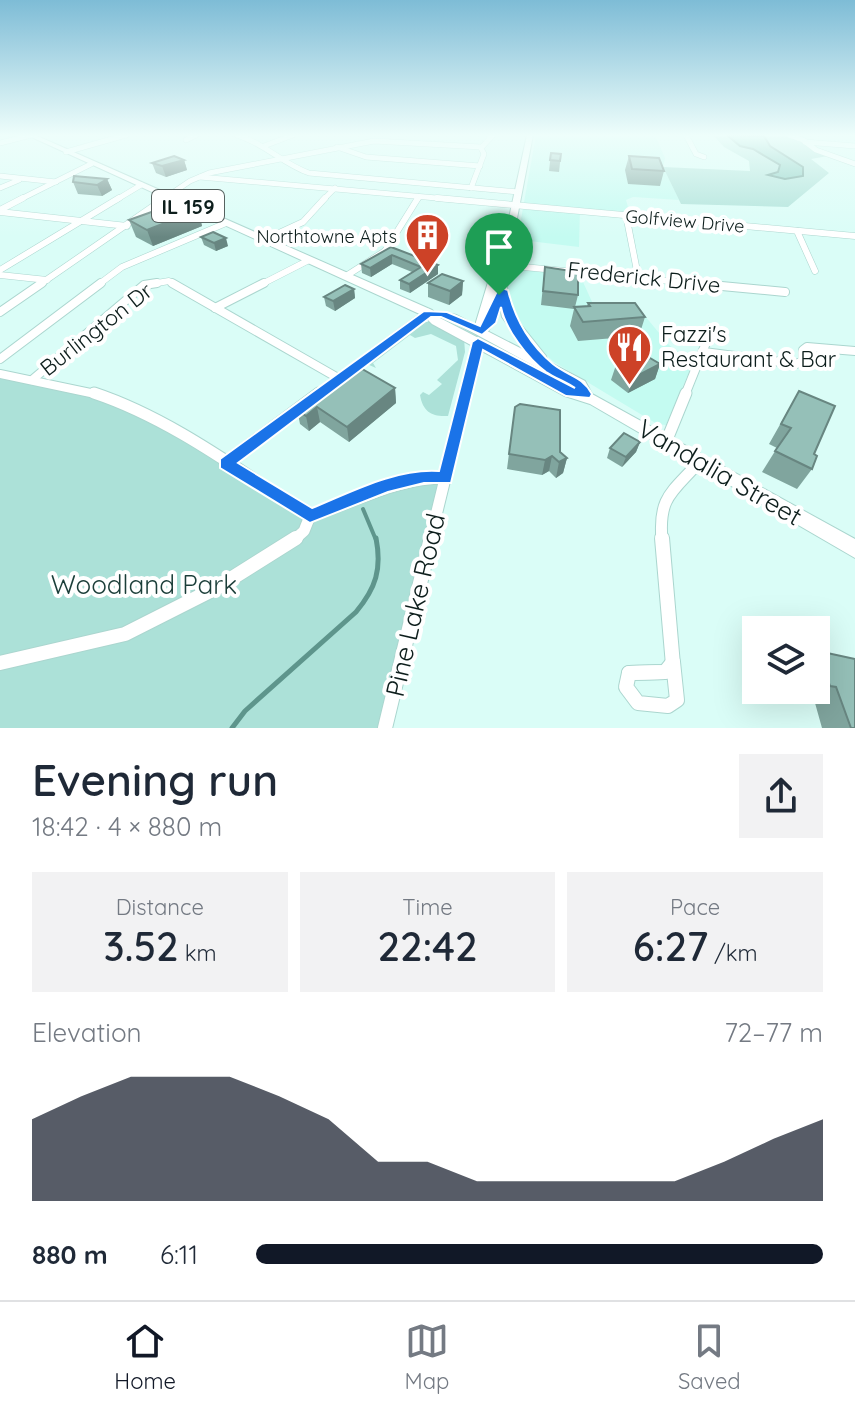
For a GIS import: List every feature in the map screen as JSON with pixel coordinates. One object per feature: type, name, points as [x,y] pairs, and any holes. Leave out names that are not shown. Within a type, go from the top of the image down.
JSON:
[{"type":"main road","name":"Vandalia Street","points":[[103,169],[428,313],[436,321],[549,368],[580,384],[585,394]]},
{"type":"main road","points":[[480,337],[490,323],[503,290],[506,270],[503,265],[523,169]]},
{"type":"main road","points":[[480,337],[481,322],[497,269],[503,265]]},
{"type":"main road","points":[[503,290],[508,317],[549,368]]},
{"type":"main road","name":"Vandalia Street","points":[[480,337],[570,392],[585,394],[855,549]]},
{"type":"street","points":[[0,211],[82,169]]},
{"type":"street","points":[[0,312],[200,177],[233,169]]},
{"type":"street","points":[[298,169],[346,177],[518,192]]},
{"type":"street","points":[[471,188],[479,169]]},
{"type":"street","points":[[0,176],[57,182]]},
{"type":"street","name":"Golfview Drive","points":[[200,177],[855,236]]},
{"type":"street","points":[[264,240],[303,222],[346,177]]},
{"type":"street","points":[[0,188],[22,178]]},
{"type":"street","points":[[0,272],[141,185]]},
{"type":"street","points":[[346,276],[385,251],[419,197]]},
{"type":"street","points":[[0,211],[127,226]]},
{"type":"street","points":[[626,215],[638,276]]},
{"type":"street","points":[[0,359],[122,267],[226,223]]},
{"type":"street","points":[[797,231],[815,271]]},
{"type":"street","points":[[215,308],[309,260]]},
{"type":"street","name":"Frederick Drive","points":[[503,265],[785,292]]},
{"type":"street","points":[[0,272],[47,280]]},
{"type":"street","name":"Burlington Dr","points":[[32,380],[144,285],[169,281],[215,308]]},
{"type":"street","points":[[215,308],[338,378]]},
{"type":"street","points":[[225,463],[428,313]]},
{"type":"street","points":[[666,442],[712,328]]},
{"type":"street","name":"Pine Lake Road","points":[[385,728],[480,337]]},
{"type":"street","points":[[704,352],[796,364],[803,361],[803,350],[807,347],[855,351]]},
{"type":"street","points":[[0,374],[84,390],[123,403],[310,516]]},
{"type":"street","points":[[673,662],[658,527],[664,503],[700,461]]},
{"type":"street","points":[[0,663],[103,641],[164,616],[289,545],[304,531],[310,516],[386,486],[424,476],[445,478]]},
{"type":"shaded area","points":[[530,169],[664,169],[679,200],[633,197],[626,200],[630,214],[580,210],[579,247],[529,241],[529,238],[518,236]]},
{"type":"shaded area","points":[[779,169],[803,169],[803,176],[785,179],[768,175]]},
{"type":"shaded area","points":[[518,270],[578,271],[593,304],[594,320],[645,316],[669,345],[693,363],[666,425],[657,424],[554,362],[522,333],[506,293],[510,275]]},
{"type":"green space","points":[[664,169],[706,169],[824,169],[829,173],[788,207],[681,204]]},
{"type":"green space","points":[[421,322],[432,322],[464,338],[465,352],[448,416],[429,412],[423,406],[420,395],[423,392],[429,395],[442,384],[437,380],[458,360],[456,346],[431,334],[415,338],[410,335],[373,363],[376,368],[367,364]]},
{"type":"green space","name":"Woodland Park","points":[[0,375],[84,390],[138,411],[310,516],[367,494],[445,478],[387,728],[0,728]]},
{"type":"building","points":[[74,176],[107,179],[97,185],[73,182]]},
{"type":"building","points":[[182,201],[198,210],[147,230],[129,220]]},
{"type":"building","points":[[213,232],[226,238],[214,243],[201,237]]},
{"type":"building","points":[[391,247],[438,265],[409,284],[400,280],[421,267],[392,255],[370,268],[361,264]]},
{"type":"building","points":[[545,267],[578,272],[578,295],[543,291]]},
{"type":"building","points":[[442,274],[463,281],[450,291],[428,283]]},
{"type":"building","points":[[345,285],[354,289],[333,301],[324,297]]},
{"type":"building","points":[[588,303],[635,303],[645,317],[583,322],[574,307],[590,306]]},
{"type":"building","points":[[650,358],[660,364],[633,378],[616,365],[629,359],[637,364]]},
{"type":"building","points":[[357,366],[395,388],[347,427],[317,407],[306,416],[297,409]]},
{"type":"building","points":[[799,391],[835,406],[814,454],[817,456],[812,469],[775,451],[791,428],[781,424]]},
{"type":"building","points":[[520,404],[560,410],[560,452],[567,458],[559,462],[552,456],[545,460],[509,454],[515,407]]},
{"type":"building","points":[[624,433],[640,442],[626,457],[610,448]]},
{"type":"building","points":[[830,654],[855,659],[855,728],[851,728],[836,687],[830,686]]},
{"type":"waterway","points":[[363,509],[376,540]]},
{"type":"waterway","points":[[232,728],[245,711],[363,603],[378,569],[376,538]]},
{"type":"place","name":"Northtowne Apts","points":[[428,275]]},
{"type":"place","name":"Fazzi's Restaurant & Bar","points":[[630,386]]},
{"type":"route","points":[[503,290],[508,317],[549,368],[580,384],[585,394],[570,392],[478,342],[445,478],[424,476],[386,486],[310,516],[225,463],[428,313],[443,314],[482,332],[490,323],[499,295],[503,290]]}]
